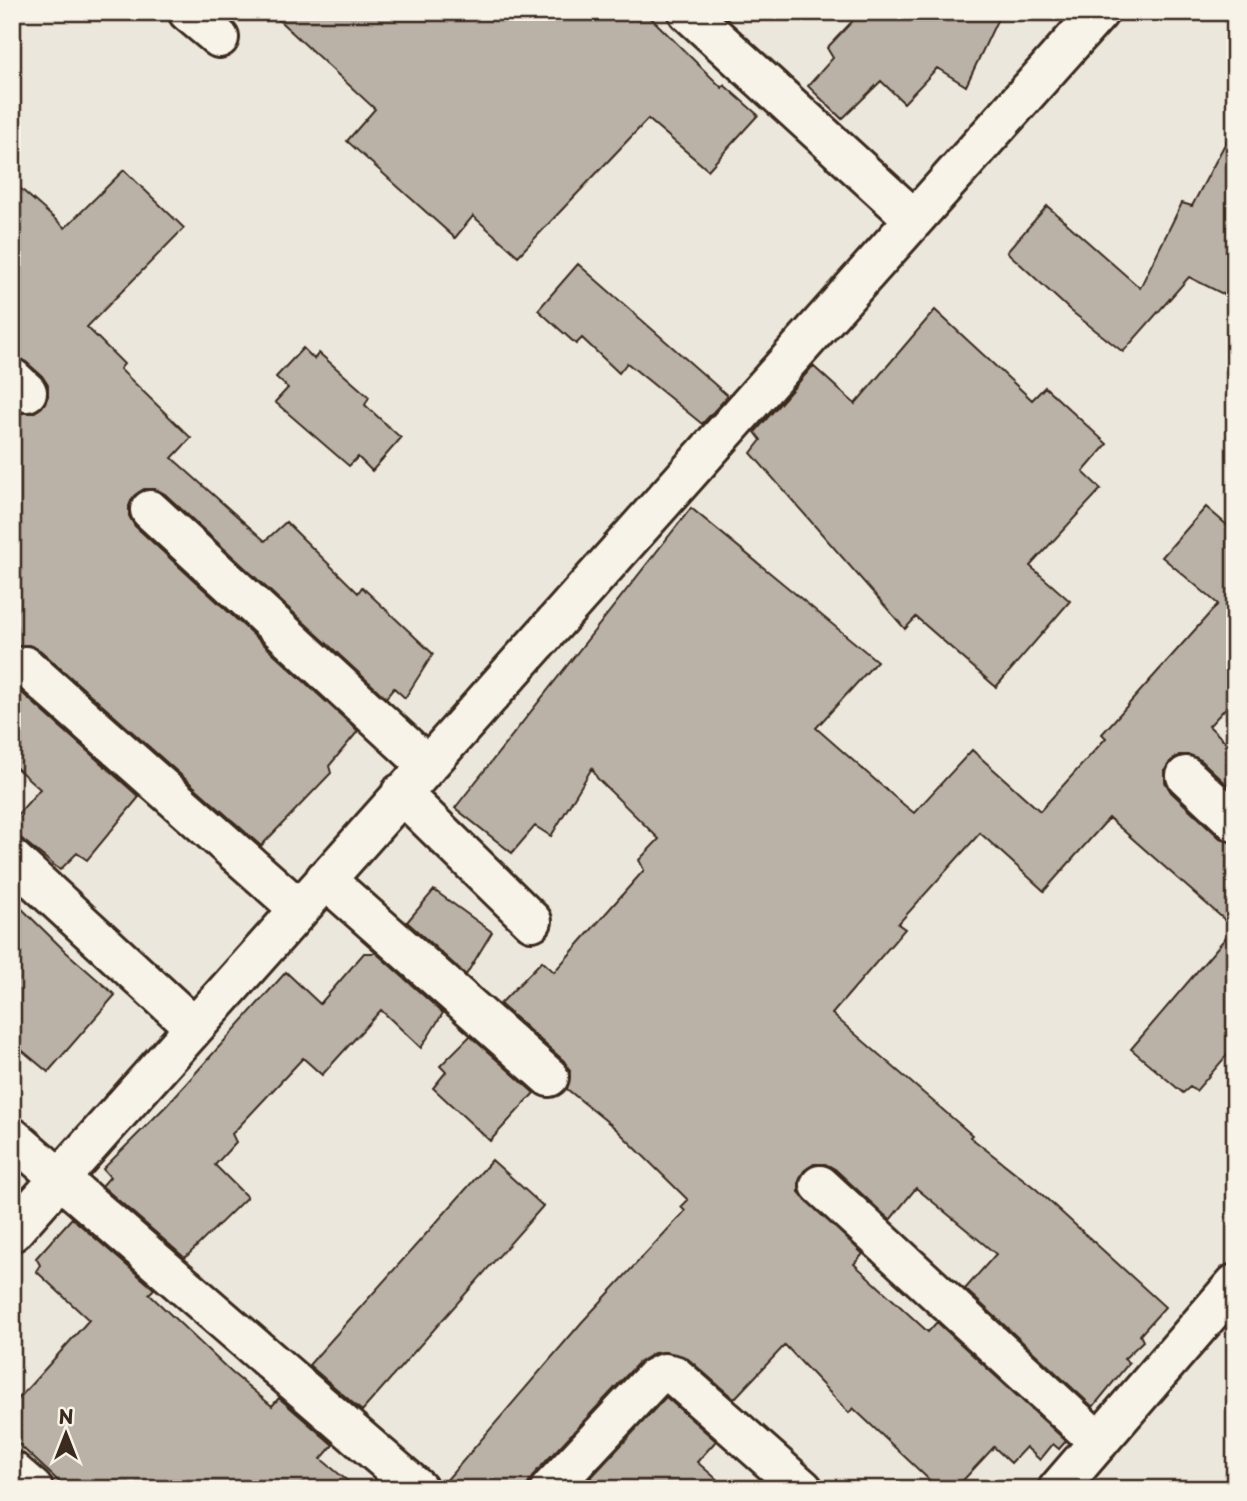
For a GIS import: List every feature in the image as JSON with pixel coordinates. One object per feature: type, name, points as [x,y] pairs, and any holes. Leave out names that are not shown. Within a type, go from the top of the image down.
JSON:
[{"type":"street","points":[[188,12],[219,38]]},
{"type":"street","points":[[688,12],[914,219]]},
{"type":"street","points":[[12,1231],[1099,12]]},
{"type":"street","points":[[149,510],[427,765]]},
{"type":"street","points":[[25,666],[299,909]]},
{"type":"street","points":[[1186,776],[1235,822]]},
{"type":"street","points":[[401,793],[532,921]]},
{"type":"street","points":[[12,859],[193,1026]]},
{"type":"street","points":[[325,879],[549,1077]]},
{"type":"street","points":[[12,1138],[418,1489]]},
{"type":"street","points":[[820,1185],[1100,1442]]},
{"type":"street","points":[[1059,1489],[1235,1284]]},
{"type":"street","points":[[550,1489],[654,1378],[664,1373],[674,1375],[803,1489]]},
{"type":"street","points":[[12,1471],[33,1489]]},
{"type":"building","points":[[270,12],[645,12],[722,88],[724,85],[758,115],[708,170],[648,119],[518,256],[473,216],[455,238],[347,141],[375,109]]},
{"type":"building","points":[[861,12],[1001,12],[966,86],[937,68],[904,103],[881,81],[842,119],[808,86],[833,58],[827,48]]},
{"type":"building","points":[[1235,125],[1235,300],[1189,277],[1123,352],[1071,311],[1007,252],[1047,206],[1140,288],[1182,203],[1192,206]]},
{"type":"building","points":[[124,170],[184,228],[87,327],[124,364],[120,369],[191,438],[172,458],[265,541],[286,522],[358,593],[362,587],[433,654],[405,698],[394,688],[386,698],[165,494],[155,489],[144,489],[134,496],[129,506],[129,516],[135,526],[358,731],[329,766],[331,773],[261,846],[40,650],[29,645],[12,649],[12,424],[22,413],[33,413],[42,407],[48,396],[48,385],[26,362],[12,357],[12,181],[65,228]]},
{"type":"building","points":[[578,264],[728,396],[702,424],[627,363],[619,373],[582,338],[576,344],[538,310]]},
{"type":"building","points":[[935,310],[1032,400],[1045,387],[1107,444],[1083,472],[1101,489],[1030,566],[1070,601],[996,687],[916,617],[905,629],[751,453],[761,440],[755,432],[813,366],[855,404]]},
{"type":"building","points":[[303,348],[314,359],[319,353],[369,397],[365,405],[401,438],[372,471],[358,457],[349,466],[275,402],[288,388],[276,377]]},
{"type":"building","points":[[1206,507],[1235,532],[1235,698],[1209,726],[1235,751],[1235,792],[1201,760],[1190,755],[1179,755],[1170,762],[1165,770],[1165,782],[1171,792],[1220,838],[1235,843],[1235,1046],[1196,1091],[1190,1087],[1183,1093],[1131,1049],[1234,928],[1109,818],[1044,891],[980,833],[898,924],[905,929],[832,1014],[972,1135],[970,1137],[1036,1189],[1165,1307],[1140,1335],[1143,1341],[1124,1359],[1129,1363],[1093,1407],[965,1289],[996,1254],[916,1188],[890,1220],[835,1169],[825,1164],[814,1164],[804,1171],[799,1181],[799,1192],[863,1254],[854,1264],[928,1332],[937,1322],[1066,1441],[1059,1449],[1053,1444],[1040,1460],[1026,1447],[1011,1463],[994,1447],[955,1489],[939,1489],[853,1408],[849,1413],[785,1345],[734,1399],[688,1359],[667,1352],[654,1353],[638,1363],[534,1474],[525,1489],[439,1489],[582,1322],[685,1211],[681,1207],[688,1200],[615,1128],[567,1089],[570,1071],[564,1061],[500,1004],[542,961],[554,972],[644,870],[639,860],[659,839],[597,778],[592,768],[551,836],[535,826],[512,853],[455,808],[691,508],[877,661],[816,728],[898,800],[914,813],[972,750],[1040,811],[1106,738],[1102,734],[1218,604],[1162,557]]},
{"type":"building","points":[[12,684],[139,797],[87,860],[77,853],[60,870],[12,831],[12,821],[40,789],[12,764]]},
{"type":"building","points":[[434,890],[492,932],[466,975],[407,922]]},
{"type":"building","points":[[12,899],[115,995],[48,1072],[12,1042]]},
{"type":"building","points":[[364,953],[376,953],[443,1013],[421,1048],[381,1010],[322,1075],[303,1058],[232,1134],[236,1142],[215,1165],[247,1197],[185,1258],[102,1186],[110,1177],[103,1169],[167,1105],[286,972],[320,1004]]},
{"type":"building","points":[[470,1036],[534,1093],[490,1141],[433,1088],[446,1072],[440,1066]]},
{"type":"building","points":[[492,1160],[543,1206],[362,1411],[309,1365]]},
{"type":"building","points":[[72,1218],[154,1289],[149,1294],[231,1372],[272,1406],[279,1398],[333,1445],[321,1459],[357,1489],[67,1489],[12,1438],[12,1406],[89,1320],[36,1271],[40,1265],[36,1258]]},
{"type":"building","points":[[666,1397],[716,1441],[697,1462],[728,1489],[589,1489],[585,1484]]}]
